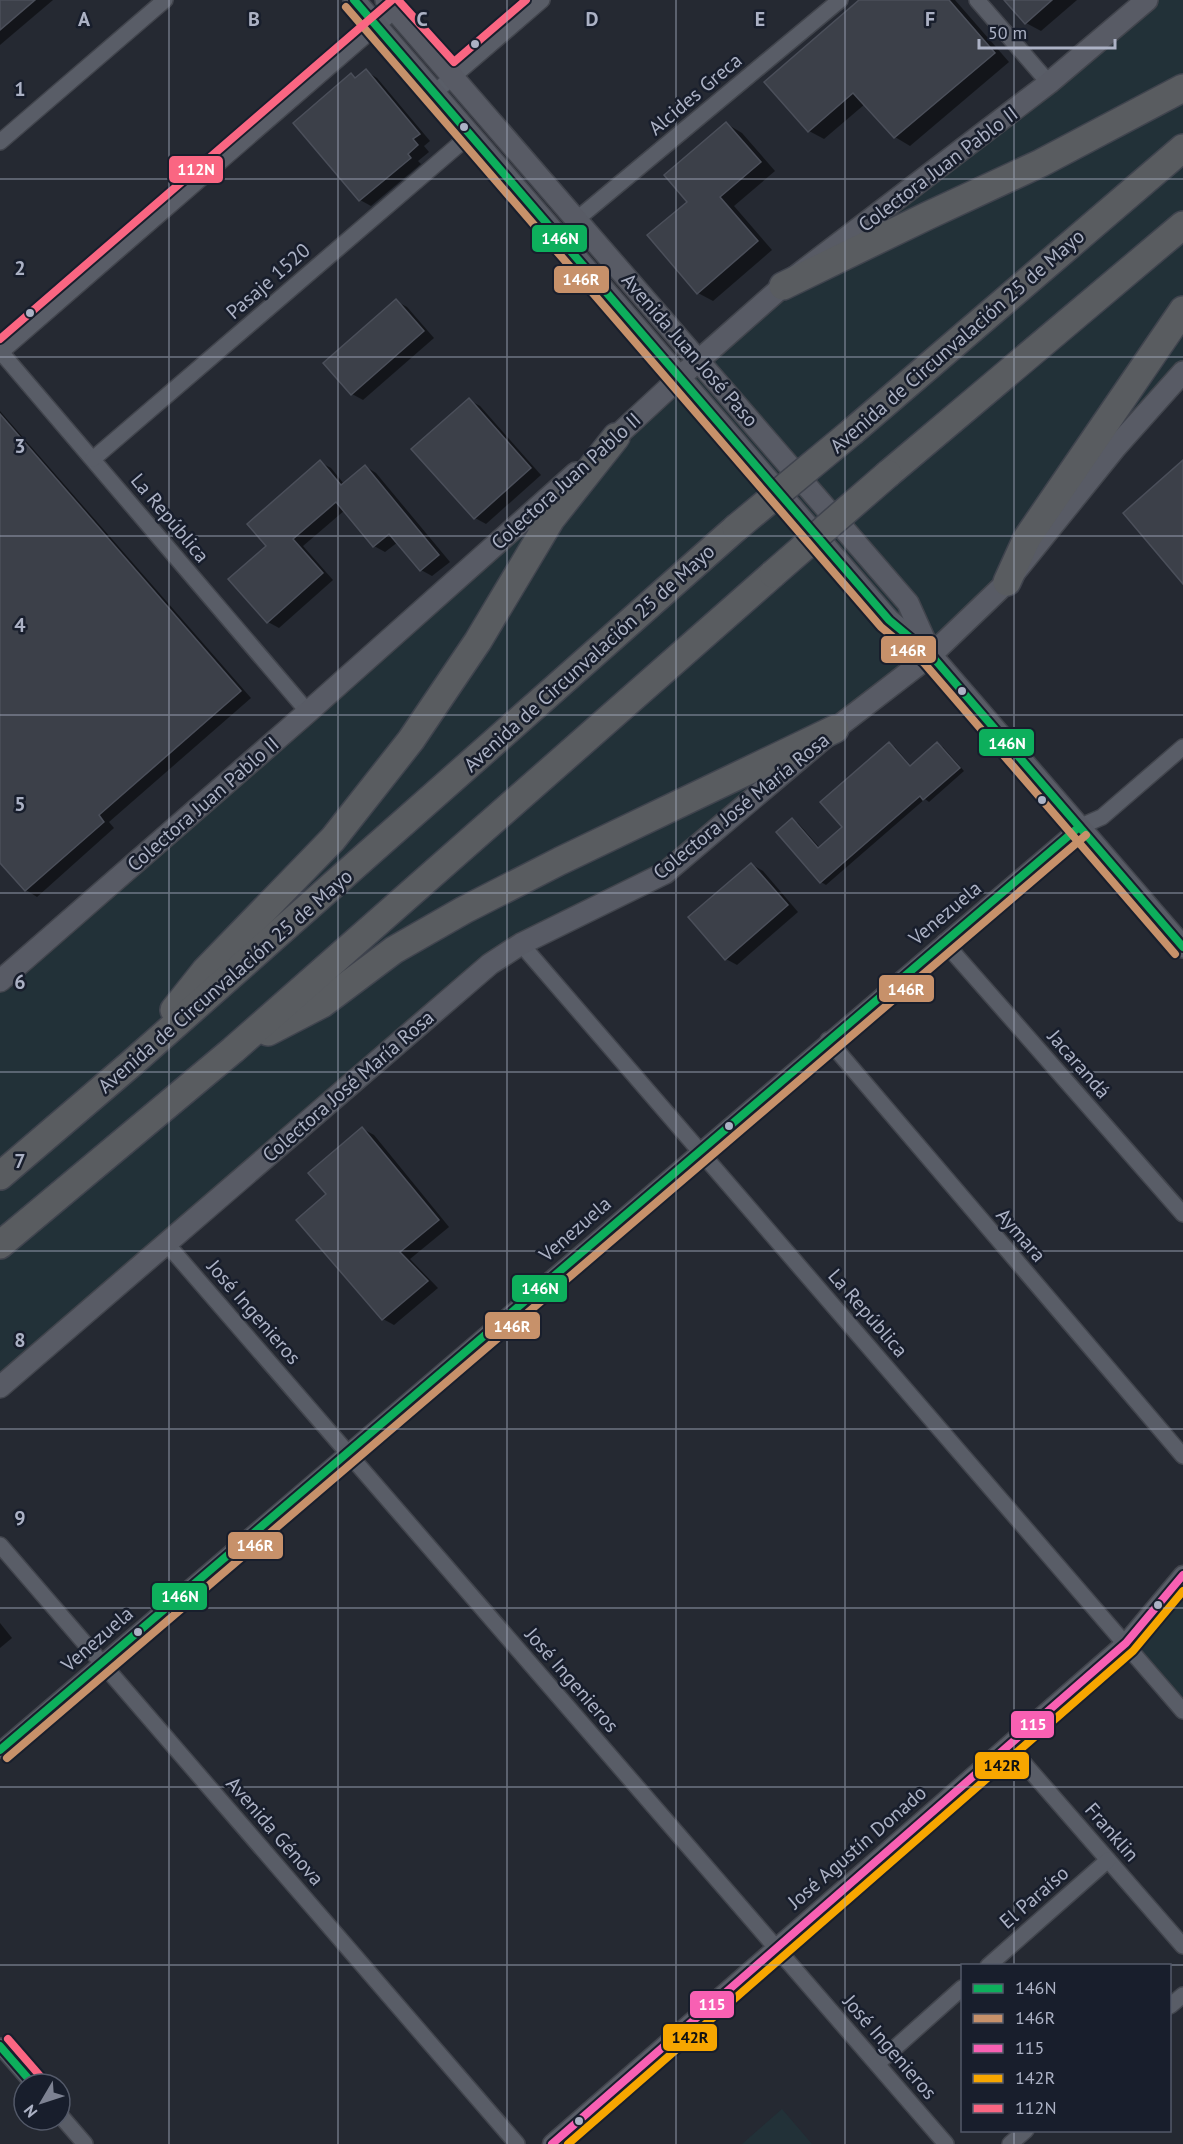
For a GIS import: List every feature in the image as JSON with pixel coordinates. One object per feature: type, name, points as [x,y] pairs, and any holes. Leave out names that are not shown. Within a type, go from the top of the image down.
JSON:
[{"type":"highway","points":[[783,286],[1041,163],[1183,88]]},
{"type":"highway","name":"Avenida de Circunvalación 25 de Mayo","points":[[0,1176],[132,1063],[736,528],[853,431],[1183,148]]},
{"type":"highway","points":[[0,1245],[233,1050],[888,474],[1183,225]]},
{"type":"highway","points":[[1007,582],[1027,538],[1183,309]]},
{"type":"highway","points":[[132,1063],[205,970],[333,839],[404,749],[478,641],[551,519],[616,437]]},
{"type":"highway","points":[[233,1050],[322,1004],[394,950],[464,910],[560,861],[835,729]]},
{"type":"main road","name":"Avenida Juan José Paso","points":[[354,0],[889,620],[931,655],[1183,947]]},
{"type":"main road","name":"Colectora Juan Pablo II","points":[[0,981],[308,712],[783,286],[1049,83],[1147,0]]},
{"type":"main road","name":"Avenida Juan José Paso","points":[[391,5],[908,603],[931,655]]},
{"type":"main road","name":"Colectora José María Rosa","points":[[0,1387],[490,964],[520,944],[665,873],[835,729],[931,655],[1007,582],[1116,447],[1183,372]]},
{"type":"street","points":[[0,142],[165,0]]},
{"type":"street","points":[[434,93],[542,0]]},
{"type":"street","name":"Alcides Greca","points":[[576,220],[840,0]]},
{"type":"street","points":[[976,0],[1049,83]]},
{"type":"street","points":[[0,352],[377,26],[391,5]]},
{"type":"street","name":"Pasaje 1520","points":[[93,459],[470,135]]},
{"type":"street","name":"La República","points":[[0,352],[308,712]]},
{"type":"street","name":"Venezuela","points":[[0,1750],[1079,827],[1102,817],[1183,747]]},
{"type":"street","name":"Jacarandá","points":[[944,942],[1183,1214]]},
{"type":"street","name":"La República","points":[[520,944],[1183,1711]]},
{"type":"street","name":"Aymara","points":[[828,1041],[1183,1456]]},
{"type":"street","name":"José Ingenieros","points":[[166,1243],[946,2144]]},
{"type":"street","name":"Avenida Génova","points":[[0,1545],[517,2144]]},
{"type":"street","name":"José Agustín Donado","points":[[552,2144],[1126,1643],[1183,1575]]},
{"type":"street","name":"Franklin","points":[[1008,1745],[1183,1946]]},
{"type":"street","name":"El Paraíso","points":[[989,1964],[1108,1860]]},
{"type":"street","points":[[877,2064],[961,1990]]},
{"type":"street","points":[[1171,2005],[1183,1995]]},
{"type":"street","points":[[0,2046],[23,2072]]},
{"type":"street","points":[[1010,2144],[1024,2132]]},
{"type":"shaded area","points":[[1147,0],[1183,0],[1183,372],[1007,582],[665,873],[521,944],[0,1387],[0,981],[616,437]]},
{"type":"shaded area","points":[[1183,1589],[1183,1701],[1143,1653],[1140,1639]]},
{"type":"shaded area","points":[[782,2109],[812,2144],[742,2144]]},
{"type":"building","points":[[0,0],[35,0],[0,30]]},
{"type":"building","points":[[859,0],[949,0],[995,53],[894,138],[853,93],[808,132],[764,82]]},
{"type":"building","points":[[1004,0],[1052,0],[1025,24]]},
{"type":"building","points":[[366,69],[420,134],[413,139],[418,145],[408,154],[411,158],[359,201],[293,123],[351,73],[355,78]]},
{"type":"building","points":[[726,122],[761,162],[720,197],[758,241],[697,294],[647,235],[687,202],[664,175]]},
{"type":"building","points":[[396,299],[424,331],[351,395],[323,363]]},
{"type":"building","points":[[469,398],[531,468],[474,519],[411,449]]},
{"type":"building","points":[[0,414],[241,691],[99,815],[104,822],[25,891],[0,863]]},
{"type":"building","points":[[320,460],[341,485],[365,465],[439,555],[420,571],[389,534],[373,547],[336,502],[293,539],[323,573],[267,623],[228,579],[266,546],[247,524]]},
{"type":"building","points":[[1183,460],[1183,584],[1123,513]]},
{"type":"building","points":[[889,742],[910,766],[937,742],[960,768],[923,800],[920,796],[820,883],[776,832],[792,818],[818,848],[842,827],[820,802]]},
{"type":"building","points":[[751,863],[788,905],[725,960],[688,917]]},
{"type":"building","points":[[362,1127],[439,1220],[400,1252],[428,1281],[382,1320],[296,1220],[326,1194],[308,1173]]},
{"type":"transit line","name":"146N","points":[[354,0],[889,620],[931,655],[1183,947]]},
{"type":"transit line","name":"112N","points":[[0,339],[392,0]]},
{"type":"transit line","name":"112N","points":[[398,0],[454,62],[526,0]]},
{"type":"transit line","name":"146R","points":[[346,7],[881,627],[924,663],[1175,954]]},
{"type":"transit line","name":"146N","points":[[0,1750],[1079,827]]},
{"type":"transit line","name":"146R","points":[[7,1758],[1086,835]]},
{"type":"transit line","name":"115","points":[[552,2144],[1126,1643],[1183,1575]]},
{"type":"transit line","name":"142R","points":[[568,2144],[1133,1651],[1183,1591]]},
{"type":"transit line","name":"112N","points":[[8,2039],[37,2072]]},
{"type":"transit line","name":"146N","points":[[0,2046],[23,2072]]}]
